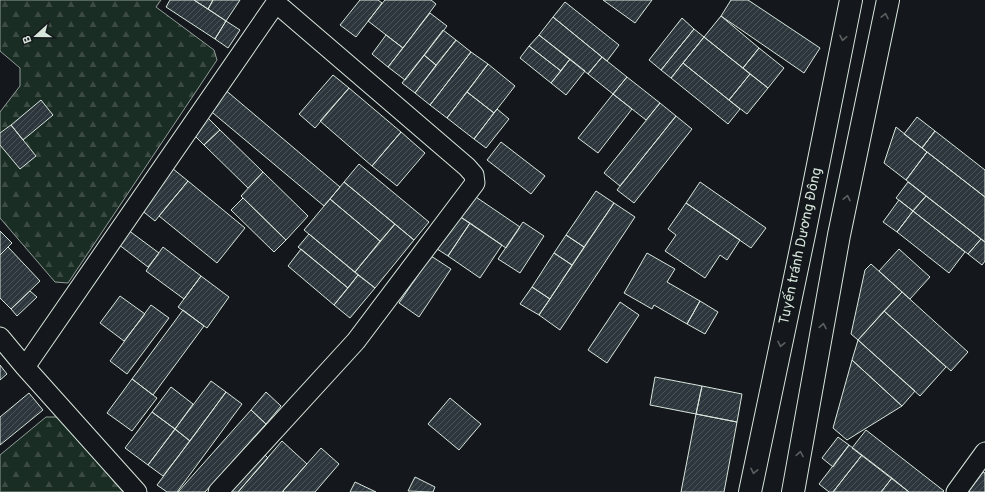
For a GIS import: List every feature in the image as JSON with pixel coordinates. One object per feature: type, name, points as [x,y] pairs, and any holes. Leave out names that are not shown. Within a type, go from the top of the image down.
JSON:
[{"type":"main road","name":"Tuyến tránh Dương Đông","points":[[750,492],[806,223],[850,0]]},
{"type":"main road","points":[[793,492],[839,235],[888,0]]},
{"type":"street","points":[[25,368],[277,2],[467,167],[474,176],[475,183],[356,341],[218,492]]},
{"type":"street","points":[[0,337],[25,368],[137,492]]},
{"type":"street","points":[[956,492],[985,452]]},
{"type":"green space","points":[[0,0],[161,0],[156,7],[214,50],[217,60],[68,283],[55,282],[0,218],[0,112],[20,86],[20,68],[0,51]]},
{"type":"green space","points":[[46,417],[58,417],[123,492],[0,492],[0,455]]},
{"type":"building","points":[[170,0],[194,0],[226,21],[215,39],[166,7]]},
{"type":"building","points":[[194,0],[213,0],[208,9]]},
{"type":"building","points":[[213,0],[240,0],[226,21],[208,9]]},
{"type":"building","points":[[360,0],[378,0],[382,3],[356,37],[340,25]]},
{"type":"building","points":[[385,0],[431,0],[436,4],[403,48],[368,21]]},
{"type":"building","points":[[603,0],[652,0],[635,23]]},
{"type":"building","points":[[731,0],[748,0],[820,48],[804,73],[721,16]]},
{"type":"building","points":[[565,2],[619,45],[607,61],[553,17]]},
{"type":"building","points":[[430,13],[447,26],[405,80],[388,67]]},
{"type":"building","points":[[721,16],[759,48],[743,68],[704,37]]},
{"type":"building","points":[[553,17],[602,57],[588,74],[539,35]]},
{"type":"building","points":[[682,18],[694,29],[661,70],[649,60]]},
{"type":"building","points":[[226,21],[240,30],[228,48],[215,39]]},
{"type":"building","points":[[694,29],[704,37],[671,78],[661,70]]},
{"type":"building","points":[[443,30],[456,40],[436,65],[424,55]]},
{"type":"building","points":[[386,35],[403,48],[388,67],[372,54]]},
{"type":"building","points":[[539,35],[570,59],[561,71],[529,46]]},
{"type":"building","points":[[704,37],[750,74],[729,100],[683,63]]},
{"type":"building","points":[[456,40],[471,52],[430,105],[415,93]]},
{"type":"building","points":[[529,46],[561,71],[551,83],[520,58]]},
{"type":"building","points":[[759,48],[784,68],[768,88],[743,68]]},
{"type":"building","points":[[471,52],[488,64],[447,118],[430,105]]},
{"type":"building","points":[[424,55],[436,65],[415,93],[402,83]]},
{"type":"building","points":[[602,57],[627,77],[613,94],[588,74]]},
{"type":"building","points":[[570,59],[585,71],[566,95],[551,83]]},
{"type":"building","points":[[683,63],[740,109],[728,124],[671,78]]},
{"type":"building","points":[[488,64],[515,86],[494,113],[467,92]]},
{"type":"building","points":[[750,74],[768,88],[747,114],[729,100]]},
{"type":"building","points":[[333,75],[349,88],[315,128],[299,114]]},
{"type":"building","points":[[627,77],[660,103],[646,120],[613,94]]},
{"type":"building","points":[[223,88],[340,187],[324,206],[207,108]]},
{"type":"building","points":[[349,88],[401,132],[372,166],[320,121]]},
{"type":"building","points":[[467,92],[494,113],[474,139],[447,118]]},
{"type":"building","points":[[613,94],[632,109],[598,153],[578,138]]},
{"type":"building","points":[[41,100],[53,115],[23,140],[11,125]]},
{"type":"building","points":[[660,103],[676,116],[620,186],[604,173]]},
{"type":"building","points":[[497,109],[509,119],[486,148],[474,139]]},
{"type":"building","points":[[205,115],[220,130],[204,145],[190,131]]},
{"type":"building","points":[[676,116],[692,129],[634,203],[617,190]]},
{"type":"building","points":[[917,117],[935,131],[922,148],[904,134]]},
{"type":"building","points":[[11,125],[36,156],[20,169],[0,145],[0,133]]},
{"type":"building","points":[[896,127],[927,152],[906,180],[884,163]]},
{"type":"building","points":[[220,130],[263,172],[248,188],[204,145]]},
{"type":"building","points":[[935,131],[985,170],[985,197],[922,148]]},
{"type":"building","points":[[401,132],[425,153],[397,186],[372,166]]},
{"type":"building","points":[[501,142],[545,176],[531,194],[487,160]]},
{"type":"building","points":[[927,152],[985,197],[985,242],[906,180]]},
{"type":"building","points":[[359,164],[429,222],[414,240],[344,182]]},
{"type":"building","points":[[172,168],[188,181],[155,221],[140,209]]},
{"type":"building","points":[[263,172],[308,216],[286,240],[241,196]]},
{"type":"building","points":[[188,181],[245,228],[217,263],[159,216]]},
{"type":"building","points":[[344,182],[395,224],[380,241],[330,199]]},
{"type":"building","points":[[700,182],[766,228],[751,248],[686,203]]},
{"type":"building","points":[[908,182],[926,196],[913,211],[896,198]]},
{"type":"building","points":[[596,191],[614,203],[584,247],[566,235]]},
{"type":"building","points":[[470,193],[520,227],[506,248],[456,214]]},
{"type":"building","points":[[926,196],[981,239],[968,254],[913,211]]},
{"type":"building","points":[[243,198],[286,240],[274,252],[231,210]]},
{"type":"building","points":[[330,199],[380,241],[355,272],[304,230]]},
{"type":"building","points":[[899,200],[913,211],[897,232],[883,222]]},
{"type":"building","points":[[614,203],[635,217],[560,330],[539,315]]},
{"type":"building","points":[[686,203],[740,240],[727,260],[720,255],[705,278],[665,251],[676,235],[668,229]]},
{"type":"building","points":[[913,211],[965,252],[949,273],[897,232]]},
{"type":"building","points":[[456,214],[470,223],[448,256],[434,247]]},
{"type":"building","points":[[523,222],[544,236],[520,273],[498,259]]},
{"type":"building","points":[[470,223],[502,245],[480,278],[448,256]]},
{"type":"building","points":[[395,224],[414,240],[375,288],[355,272]]},
{"type":"building","points":[[128,230],[159,253],[148,267],[118,244]]},
{"type":"building","points":[[0,231],[12,243],[0,255]]},
{"type":"building","points":[[309,234],[358,275],[348,288],[298,247]]},
{"type":"building","points":[[566,235],[584,247],[572,265],[554,253]]},
{"type":"building","points":[[981,239],[985,242],[985,261],[982,265],[968,254]]},
{"type":"building","points":[[8,247],[40,281],[11,309],[0,298],[0,255]]},
{"type":"building","points":[[163,247],[201,276],[184,299],[146,271]]},
{"type":"building","points":[[301,249],[348,288],[334,305],[288,266]]},
{"type":"building","points":[[899,249],[930,277],[910,299],[879,271]]},
{"type":"building","points":[[554,253],[572,265],[550,299],[532,287]]},
{"type":"building","points":[[647,253],[675,269],[667,282],[700,301],[687,324],[654,305],[652,309],[624,293]]},
{"type":"building","points":[[431,256],[451,269],[419,317],[399,303]]},
{"type":"building","points":[[871,264],[902,292],[858,340],[851,334],[865,270]]},
{"type":"building","points":[[358,275],[375,288],[350,318],[334,305]]},
{"type":"building","points":[[201,276],[229,297],[207,328],[178,307]]},
{"type":"building","points":[[532,287],[550,299],[539,315],[520,304]]},
{"type":"building","points":[[30,291],[37,297],[17,316],[11,309]]},
{"type":"building","points":[[902,292],[968,352],[951,371],[884,311]]},
{"type":"building","points":[[120,296],[145,314],[124,341],[100,323]]},
{"type":"building","points":[[700,301],[718,312],[705,334],[687,324]]},
{"type":"building","points":[[620,302],[639,315],[607,363],[588,350]]},
{"type":"building","points":[[151,305],[169,318],[127,374],[110,361]]},
{"type":"building","points":[[183,310],[204,326],[153,395],[132,379]]},
{"type":"building","points":[[884,311],[946,367],[920,396],[858,340]]},
{"type":"building","points":[[858,340],[915,391],[902,406],[852,360]]},
{"type":"building","points":[[852,360],[902,406],[847,440],[833,428]]},
{"type":"building","points":[[0,365],[7,374],[0,380]]},
{"type":"building","points":[[655,377],[702,386],[696,414],[650,405]]},
{"type":"building","points":[[132,379],[157,398],[132,431],[107,413]]},
{"type":"building","points":[[211,381],[226,392],[190,441],[175,429]]},
{"type":"building","points":[[702,386],[742,394],[737,422],[696,414]]},
{"type":"building","points":[[171,387],[193,404],[175,429],[152,412]]},
{"type":"building","points":[[226,392],[242,404],[177,492],[167,492],[157,485]]},
{"type":"building","points":[[266,392],[281,406],[266,424],[251,410]]},
{"type":"building","points":[[29,393],[43,410],[0,445],[0,417]]},
{"type":"building","points":[[450,398],[481,424],[459,450],[428,424]]},
{"type":"building","points":[[251,410],[266,424],[205,492],[178,492]]},
{"type":"building","points":[[152,412],[175,429],[148,465],[125,448]]},
{"type":"building","points":[[696,414],[737,422],[724,492],[681,492]]},
{"type":"building","points":[[175,429],[190,441],[163,476],[148,465]]},
{"type":"building","points":[[866,430],[944,491],[909,492],[852,448]]},
{"type":"building","points":[[838,437],[849,445],[833,467],[822,458]]},
{"type":"building","points":[[282,441],[307,464],[282,492],[238,492]]},
{"type":"building","points":[[849,445],[862,455],[833,492],[829,492],[819,484]]},
{"type":"building","points":[[321,448],[339,464],[315,492],[284,492],[283,491]]},
{"type":"building","points":[[261,451],[268,458],[238,492],[228,492]]},
{"type":"building","points":[[862,455],[892,478],[881,492],[833,492]]},
{"type":"building","points":[[983,472],[985,473],[985,492],[970,492],[969,491]]},
{"type":"building","points":[[415,477],[435,487],[433,492],[408,491]]},
{"type":"building","points":[[892,478],[909,492],[881,492]]},
{"type":"building","points":[[355,482],[376,492],[350,492]]}]
